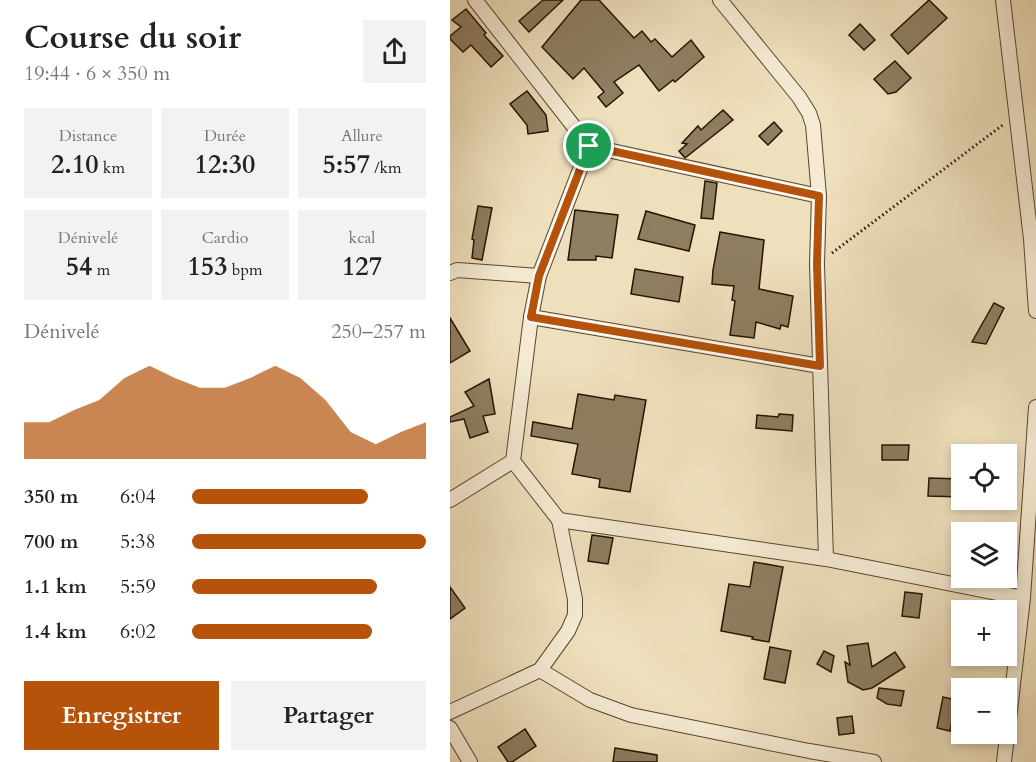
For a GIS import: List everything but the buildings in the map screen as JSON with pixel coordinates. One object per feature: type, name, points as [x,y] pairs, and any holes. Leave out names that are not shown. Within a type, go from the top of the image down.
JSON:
[{"type":"street","points":[[474,0],[589,146],[819,196]]},
{"type":"street","points":[[720,0],[799,97],[813,125],[819,196],[817,264],[826,559]]},
{"type":"street","points":[[1003,0],[1015,116],[1034,239],[1036,311]]},
{"type":"street","points":[[450,712],[540,670],[568,631],[575,615],[569,562],[559,519],[513,461],[531,317],[539,276],[589,146]]},
{"type":"street","points":[[450,273],[457,270],[539,276]]},
{"type":"street","points":[[531,317],[820,366]]},
{"type":"street","points":[[1004,762],[1023,598],[1036,407]]},
{"type":"street","points":[[450,500],[513,461]]},
{"type":"street","points":[[559,519],[826,559],[1023,598]]},
{"type":"street","points":[[540,670],[590,700],[631,715],[808,757],[874,762]]},
{"type":"street","points":[[450,728],[470,762]]},
{"type":"path","points":[[817,264],[1015,116]]},
{"type":"route","points":[[589,146],[819,196],[817,264],[820,366],[531,317],[539,276],[589,146]]}]
